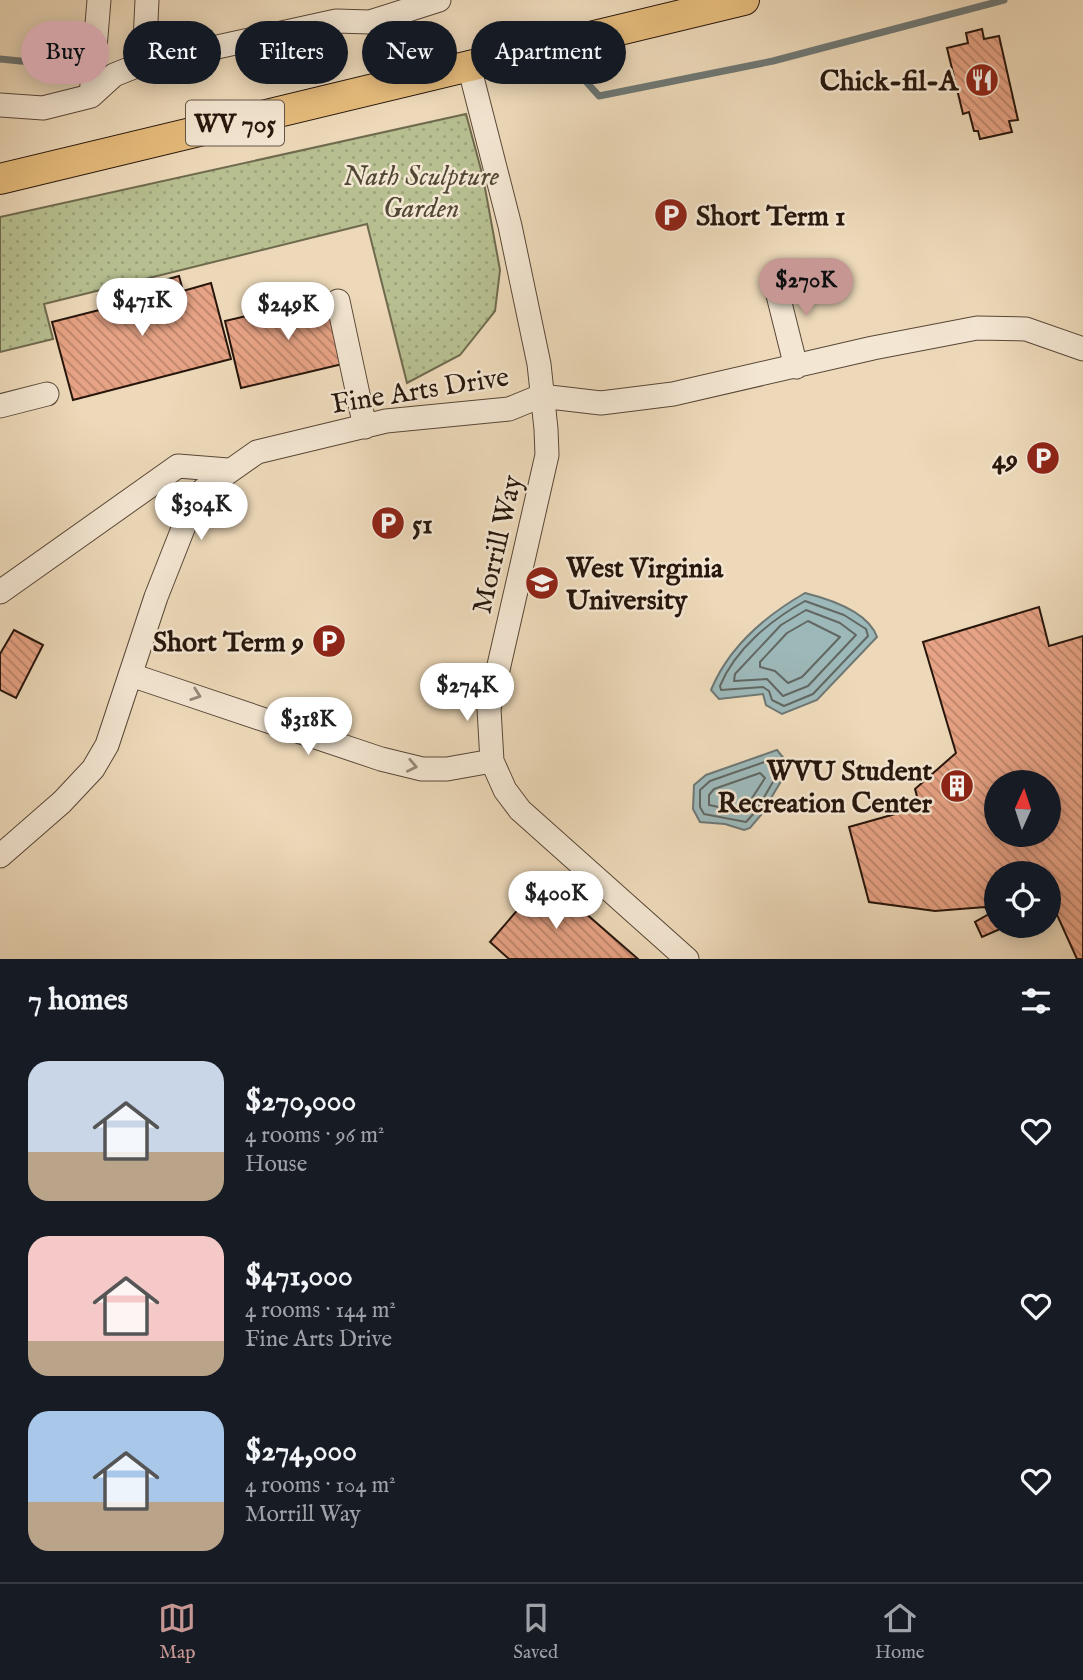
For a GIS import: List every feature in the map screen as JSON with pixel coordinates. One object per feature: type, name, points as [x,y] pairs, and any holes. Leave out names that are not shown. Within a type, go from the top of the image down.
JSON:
[{"type":"main road","name":"WV 705","points":[[0,179],[735,1]]},
{"type":"street","points":[[91,96],[99,0]]},
{"type":"street","points":[[146,21],[147,0]]},
{"type":"street","points":[[221,47],[337,22],[370,22],[439,0]]},
{"type":"street","name":"Morrill Way","points":[[469,66],[510,226],[539,364],[547,455],[489,709],[492,761],[505,790],[520,810],[687,959]]},
{"type":"street","points":[[0,105],[44,108],[91,96],[114,75],[123,71]]},
{"type":"street","points":[[774,279],[796,367]]},
{"type":"street","points":[[338,301],[365,427]]},
{"type":"street","points":[[541,396],[601,402],[673,394],[977,328],[1026,328],[1083,348]]},
{"type":"street","points":[[0,406],[47,394]]},
{"type":"street","name":"Fine Arts Drive","points":[[0,856],[62,802],[93,769],[107,745],[159,586],[188,516],[203,490],[257,452],[365,427],[434,415],[509,409],[541,396]]},
{"type":"street","points":[[0,592],[178,466],[228,470]]},
{"type":"street","points":[[131,675],[381,759],[422,769],[447,769],[492,761]]},
{"type":"green space","name":"Nath Sculpture Garden","points":[[466,114],[483,177],[500,270],[495,311],[460,355],[407,383],[367,224],[44,304],[53,339],[0,352],[0,217]]},
{"type":"water","points":[[805,593],[857,613],[877,637],[817,700],[782,714],[766,705],[763,694],[719,699],[711,690],[738,646],[762,622]]},
{"type":"water","points":[[777,750],[790,766],[761,815],[750,828],[744,830],[725,824],[700,822],[693,809],[694,785],[706,775]]},
{"type":"building","name":"Chick-fil-A","points":[[982,29],[984,39],[999,36],[1018,120],[1009,121],[1012,132],[980,139],[978,131],[974,131],[969,112],[963,114],[947,48],[968,43],[966,33]]},
{"type":"building","points":[[179,276],[183,291],[211,283],[231,359],[73,400],[52,322],[123,304],[119,293]]},
{"type":"building","points":[[335,295],[351,362],[241,388],[225,321]]},
{"type":"building","name":"WVU Student Recreation Center","points":[[1039,607],[1049,646],[1083,636],[1083,959],[1077,959],[1061,924],[1061,861],[984,861],[984,907],[935,911],[869,902],[849,827],[920,807],[915,789],[956,753],[923,642]]},
{"type":"building","points":[[14,630],[43,645],[16,698],[0,690],[0,654]]},
{"type":"building","points":[[545,878],[638,959],[509,959],[490,942]]},
{"type":"building","name":"WVU Student Recreation Center","points":[[984,917],[984,936],[982,937],[975,922]]},
{"type":"waterway","points":[[588,84],[599,96],[773,61],[1004,0]]},
{"type":"waterway","points":[[0,59],[21,61]]},
{"type":"place","name":"Chick-fil-A","points":[[982,80]]},
{"type":"place","name":"Short Term 1","points":[[671,215]]},
{"type":"place","name":"49","points":[[1043,458]]},
{"type":"place","name":"51","points":[[388,523]]},
{"type":"place","name":"West Virginia University","points":[[542,583]]},
{"type":"place","name":"Short Term 9","points":[[329,641]]},
{"type":"place","name":"WVU Student Recreation Center","points":[[957,786]]}]
